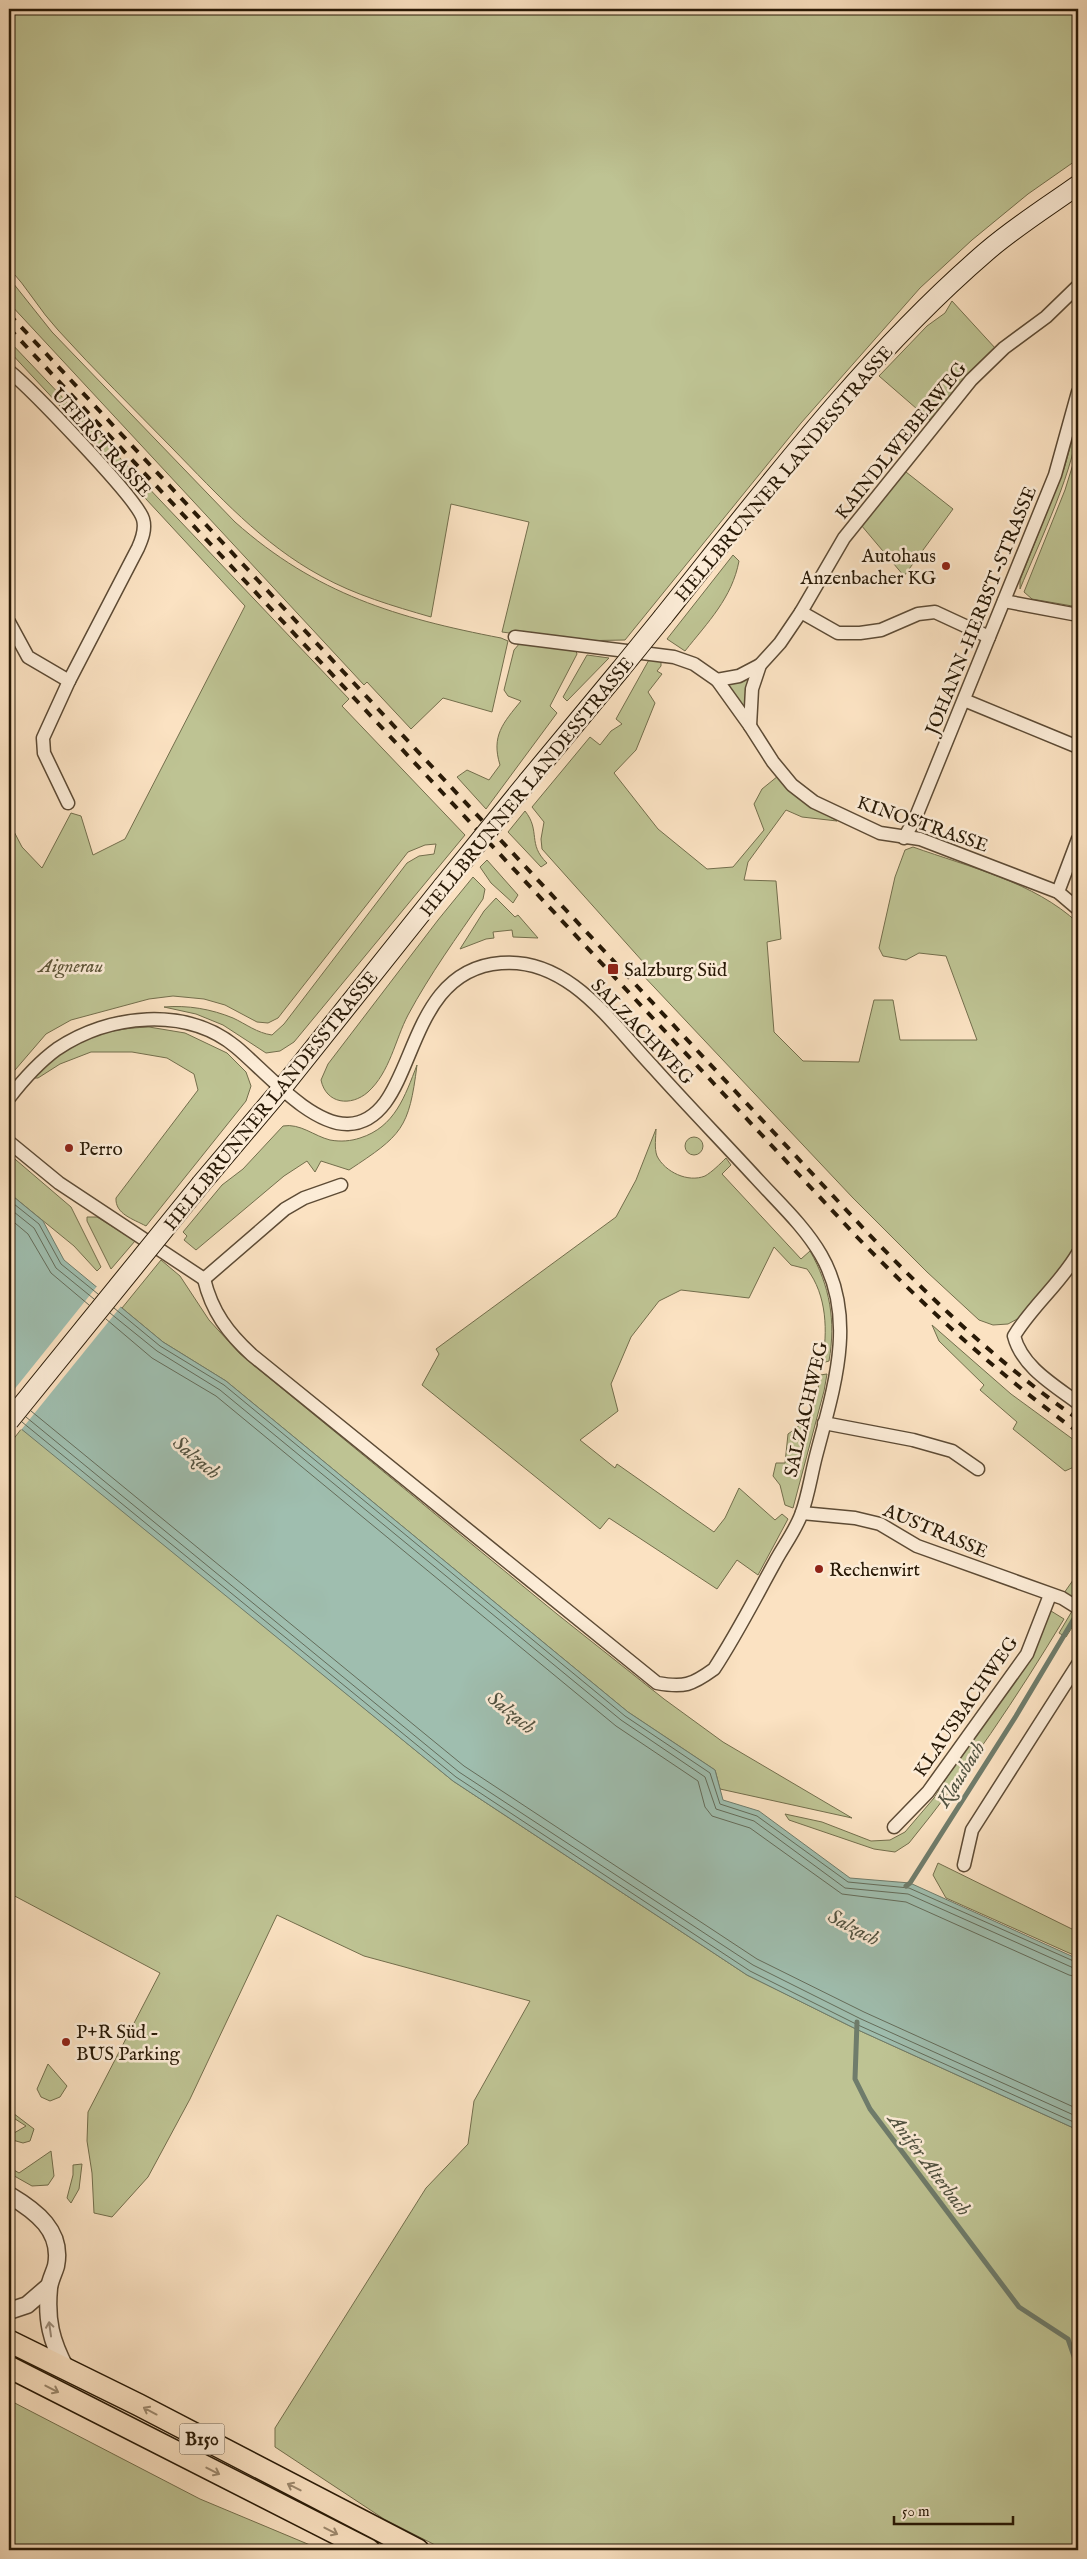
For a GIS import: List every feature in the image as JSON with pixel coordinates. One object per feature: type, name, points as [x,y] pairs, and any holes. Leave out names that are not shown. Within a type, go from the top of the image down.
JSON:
[{"type":"main road","name":"HELLBRUNNER LANDESSTRASSE","points":[[9,1421],[201,1184],[282,1088],[528,781],[853,385],[902,330],[987,252],[1078,185]]},
{"type":"main road","name":"B150","points":[[9,2341],[418,2550]]},
{"type":"main road","name":"B150","points":[[9,2367],[369,2550]]},
{"type":"street","name":"KAINDLWEBERWEG","points":[[750,726],[752,689],[760,665],[801,612],[844,538],[971,380],[1004,348],[1046,317],[1078,286]]},
{"type":"street","name":"UFERSTRASSE","points":[[9,371],[110,477],[135,505],[144,520],[144,530],[138,548],[44,733],[42,743],[46,758],[68,803]]},
{"type":"street","name":"JOHANN-HERBST-STRASSE","points":[[904,838],[915,819],[1055,475],[1078,392]]},
{"type":"street","points":[[1004,601],[1078,615]]},
{"type":"street","points":[[801,612],[838,633],[860,633],[881,630],[918,614],[935,612],[989,637]]},
{"type":"street","points":[[9,622],[28,657],[70,681]]},
{"type":"street","points":[[515,637],[674,657],[694,664],[717,680]]},
{"type":"street","name":"KAINDLWEBERWEG","points":[[717,680],[739,676],[760,665]]},
{"type":"street","name":"KINOSTRASSE","points":[[717,680],[773,762],[792,785],[814,802],[880,833],[920,839],[1058,892],[1078,909]]},
{"type":"street","points":[[964,700],[1078,747]]},
{"type":"street","points":[[1058,892],[1078,840]]},
{"type":"street","name":"SALZACHWEG","points":[[9,1098],[44,1060],[74,1039],[106,1027],[157,1018],[191,1024],[225,1039],[282,1088],[315,1113],[343,1124],[362,1121],[379,1111],[387,1101],[427,1014],[445,989],[458,978],[481,967],[504,963],[535,965],[562,977],[600,1010],[788,1212],[821,1254],[837,1294],[841,1315],[838,1364],[802,1514],[714,1669],[698,1681],[678,1687],[657,1683],[252,1355],[226,1329],[218,1317],[204,1279]]},
{"type":"street","points":[[9,1142],[59,1183],[204,1279],[285,1209],[304,1198],[341,1185]]},
{"type":"street","points":[[1078,1253],[1055,1286],[1023,1321],[1014,1336],[1018,1349],[1028,1363],[1078,1403]]},
{"type":"street","points":[[824,1423],[914,1440],[952,1451],[978,1468]]},
{"type":"street","name":"AUSTRASSE","points":[[802,1514],[855,1518],[880,1524],[917,1546],[1056,1597],[1078,1608]]},
{"type":"street","name":"KLAUSBACHWEG","points":[[894,1827],[928,1792],[1028,1654],[1056,1597]]},
{"type":"street","points":[[964,1865],[972,1830],[1078,1664]]},
{"type":"street","points":[[9,2196],[30,2207],[48,2224],[58,2245],[56,2266],[49,2286],[49,2330],[55,2348],[66,2369]]},
{"type":"street","points":[[9,2311],[27,2305],[49,2286]]},
{"type":"green space","points":[[9,9],[1078,9],[1078,159],[1028,194],[972,240],[920,288],[801,423],[625,640],[569,641],[502,632],[529,522],[451,504],[431,617],[347,589],[321,576],[279,549],[242,518],[100,375],[45,315],[9,268]]},
{"type":"green space","points":[[9,278],[52,332],[235,522],[265,547],[296,568],[359,600],[427,622],[508,641],[492,712],[443,698],[411,729],[367,682],[364,685],[9,303]]},
{"type":"green space","points":[[952,301],[996,349],[932,422],[879,376],[927,326],[945,313]]},
{"type":"green space","name":"Aignerau","points":[[9,341],[349,699],[342,706],[465,835],[294,1042],[280,1051],[266,1053],[223,1025],[196,1014],[164,1007],[191,1007],[216,1012],[272,1035],[284,1024],[407,863],[419,856],[434,854],[436,844],[425,845],[408,852],[278,1018],[268,1023],[257,1022],[225,1005],[204,999],[173,996],[149,999],[71,1020],[46,1034],[9,1077],[9,822],[22,847],[42,868],[71,813],[81,816],[93,855],[125,839],[245,606],[9,351]]},
{"type":"green space","points":[[1078,419],[1076,437],[1064,481],[1020,589],[1020,580],[1064,469]]},
{"type":"green space","points":[[1078,448],[1078,607],[1032,599],[1024,592],[1065,490]]},
{"type":"green space","points":[[906,472],[953,509],[904,576],[861,525]]},
{"type":"green space","points":[[733,555],[739,561],[731,587],[718,609],[685,651],[667,639]]},
{"type":"green space","points":[[520,643],[575,648],[577,654],[550,706],[557,713],[486,809],[457,777],[467,770],[489,780],[500,765],[497,746],[500,730],[521,701],[508,696],[504,690],[514,650]]},
{"type":"green space","points":[[587,655],[609,658],[567,701],[563,697]]},
{"type":"green space","points":[[650,658],[661,660],[661,666],[657,671],[662,674],[648,692],[655,703],[636,750],[614,773],[658,829],[707,869],[733,867],[764,830],[754,804],[762,789],[778,776],[815,808],[837,821],[802,817],[786,810],[748,862],[744,880],[776,881],[781,939],[767,942],[774,1032],[803,1061],[859,1062],[874,1000],[893,1000],[900,1040],[977,1040],[946,956],[919,953],[906,960],[883,956],[879,948],[895,877],[905,850],[913,847],[1000,877],[1042,897],[1078,923],[1078,1243],[1069,1258],[1021,1317],[1008,1324],[993,1325],[979,1320],[927,1272],[853,1198],[638,970],[644,963],[542,849],[541,839],[544,822],[532,807],[590,737],[600,745],[611,731],[622,724],[616,719]]},
{"type":"green space","points":[[751,676],[745,709],[726,683]]},
{"type":"green space","points":[[525,811],[530,818],[537,850],[547,863],[541,867],[508,832]]},
{"type":"green space","points":[[487,860],[518,895],[513,903],[491,883],[480,867]]},
{"type":"green space","points":[[473,877],[485,889],[483,899],[416,1000],[403,1025],[382,1075],[376,1084],[361,1097],[347,1101],[340,1101],[334,1098],[328,1094],[321,1080],[328,1064]]},
{"type":"green space","points":[[496,898],[515,917],[518,915],[538,938],[513,937],[512,930],[493,932],[494,938],[486,939],[460,949],[484,911]]},
{"type":"green space","points":[[149,1027],[185,1033],[227,1053],[246,1072],[251,1086],[246,1101],[146,1226],[122,1212],[116,1204],[116,1198],[198,1090],[194,1074],[167,1058],[132,1052],[91,1052],[60,1064],[38,1078],[33,1078],[59,1055],[86,1039],[115,1031]]},
{"type":"green space","points":[[417,1065],[406,1117],[392,1138],[381,1148],[349,1170],[321,1161],[315,1172],[307,1161],[284,1176],[196,1250],[184,1240],[187,1236],[183,1232],[222,1185],[243,1169],[283,1126],[295,1126],[324,1138],[338,1141],[353,1140],[372,1133],[382,1126],[397,1109]]},
{"type":"green space","points":[[656,1129],[655,1146],[657,1156],[665,1167],[678,1175],[691,1178],[705,1176],[726,1158],[731,1165],[722,1174],[801,1259],[810,1251],[822,1277],[830,1304],[832,1332],[829,1361],[822,1363],[825,1326],[819,1290],[807,1269],[791,1265],[774,1247],[749,1298],[681,1290],[659,1301],[631,1337],[611,1384],[618,1411],[580,1440],[615,1468],[617,1464],[714,1532],[725,1518],[739,1488],[775,1520],[782,1514],[788,1519],[758,1575],[737,1560],[717,1589],[609,1518],[600,1529],[422,1385],[439,1354],[436,1349],[616,1217],[636,1180]]},
{"type":"green space","points":[[694,1137],[700,1140],[703,1146],[700,1152],[694,1155],[688,1152],[685,1146],[688,1140]]},
{"type":"green space","points":[[9,1154],[71,1207],[101,1267],[97,1271],[74,1246],[9,1193]]},
{"type":"green space","points":[[87,1217],[97,1217],[135,1241],[111,1269],[87,1221]]},
{"type":"green space","points":[[161,1260],[180,1276],[209,1320],[240,1354],[557,1614],[664,1699],[723,1742],[852,1818],[720,1789],[715,1770],[628,1712],[226,1381],[163,1342],[122,1308]]},
{"type":"green space","points":[[932,1325],[1011,1394],[1078,1443],[1078,1469],[1074,1467],[1065,1471],[1013,1429],[1017,1422],[980,1390],[984,1385],[939,1341]]},
{"type":"green space","points":[[827,1374],[793,1508],[785,1505],[780,1485],[773,1476],[776,1463],[785,1463],[788,1434],[797,1428],[812,1409],[820,1375]]},
{"type":"green space","points":[[22,1428],[453,1781],[747,1975],[856,2029],[1078,2130],[1078,2550],[445,2550],[384,2519],[275,2447],[275,2428],[426,2188],[468,2144],[474,2101],[530,2001],[364,1956],[277,1915],[190,2099],[148,2177],[112,2217],[94,2213],[92,2173],[87,2141],[88,2112],[160,1973],[9,1893],[9,1445]]},
{"type":"green space","points":[[1078,1573],[1078,1590],[1073,1598],[1064,1593]]},
{"type":"green space","points":[[1078,1601],[1078,1618],[1066,1637],[1059,1633]]},
{"type":"green space","points":[[1051,1611],[1064,1619],[1010,1705],[971,1761],[909,1843],[895,1852],[874,1849],[789,1820],[785,1814],[822,1822],[871,1841],[890,1840],[905,1832],[934,1798],[965,1748],[1031,1659],[1046,1614]]},
{"type":"green space","points":[[938,1863],[1078,1932],[1078,1957],[946,1898],[933,1875]]},
{"type":"green space","points":[[48,2064],[67,2086],[60,2097],[50,2101],[41,2097],[37,2089]]},
{"type":"green space","points":[[9,2110],[34,2129],[30,2141],[23,2143],[9,2139],[9,2136],[26,2126],[9,2115]]},
{"type":"green space","points":[[51,2151],[54,2176],[48,2185],[32,2186],[9,2173],[9,2167],[19,2173]]},
{"type":"green space","points":[[82,2164],[79,2189],[71,2203],[67,2198],[73,2175],[73,2165]]},
{"type":"green space","points":[[9,2400],[200,2499],[322,2550],[9,2550]]},
{"type":"water","name":"Salzach","points":[[9,1193],[43,1221],[64,1260],[163,1342],[226,1381],[628,1712],[715,1770],[723,1800],[759,1811],[850,1878],[910,1883],[1078,1959],[1078,2130],[856,2029],[747,1975],[453,1781],[9,1419]]},
{"type":"pier","points":[[98,1285],[122,1305],[21,1430],[9,1422],[9,1396]]},
{"type":"waterway","name":"Klausbach","points":[[906,1886],[910,1883],[1016,1716],[1078,1612]]},
{"type":"waterway","name":"Anifer Alterbach","points":[[857,2022],[855,2079],[870,2109],[1019,2307],[1068,2339],[1078,2368]]},
{"type":"railway","points":[[9,314],[864,1229],[940,1305],[993,1353],[1078,1419]]},
{"type":"railway","points":[[9,328],[857,1237],[909,1289],[991,1364],[1078,1432]]},
{"type":"place","name":"Autohaus Anzenbacher KG","points":[[946,566]]},
{"type":"place","name":"Salzburg Süd","points":[[613,969]]},
{"type":"place","name":"Perro","points":[[69,1148]]},
{"type":"place","name":"Rechenwirt","points":[[819,1569]]},
{"type":"place","name":"P+R Süd - BUS Parking","points":[[66,2042]]}]
